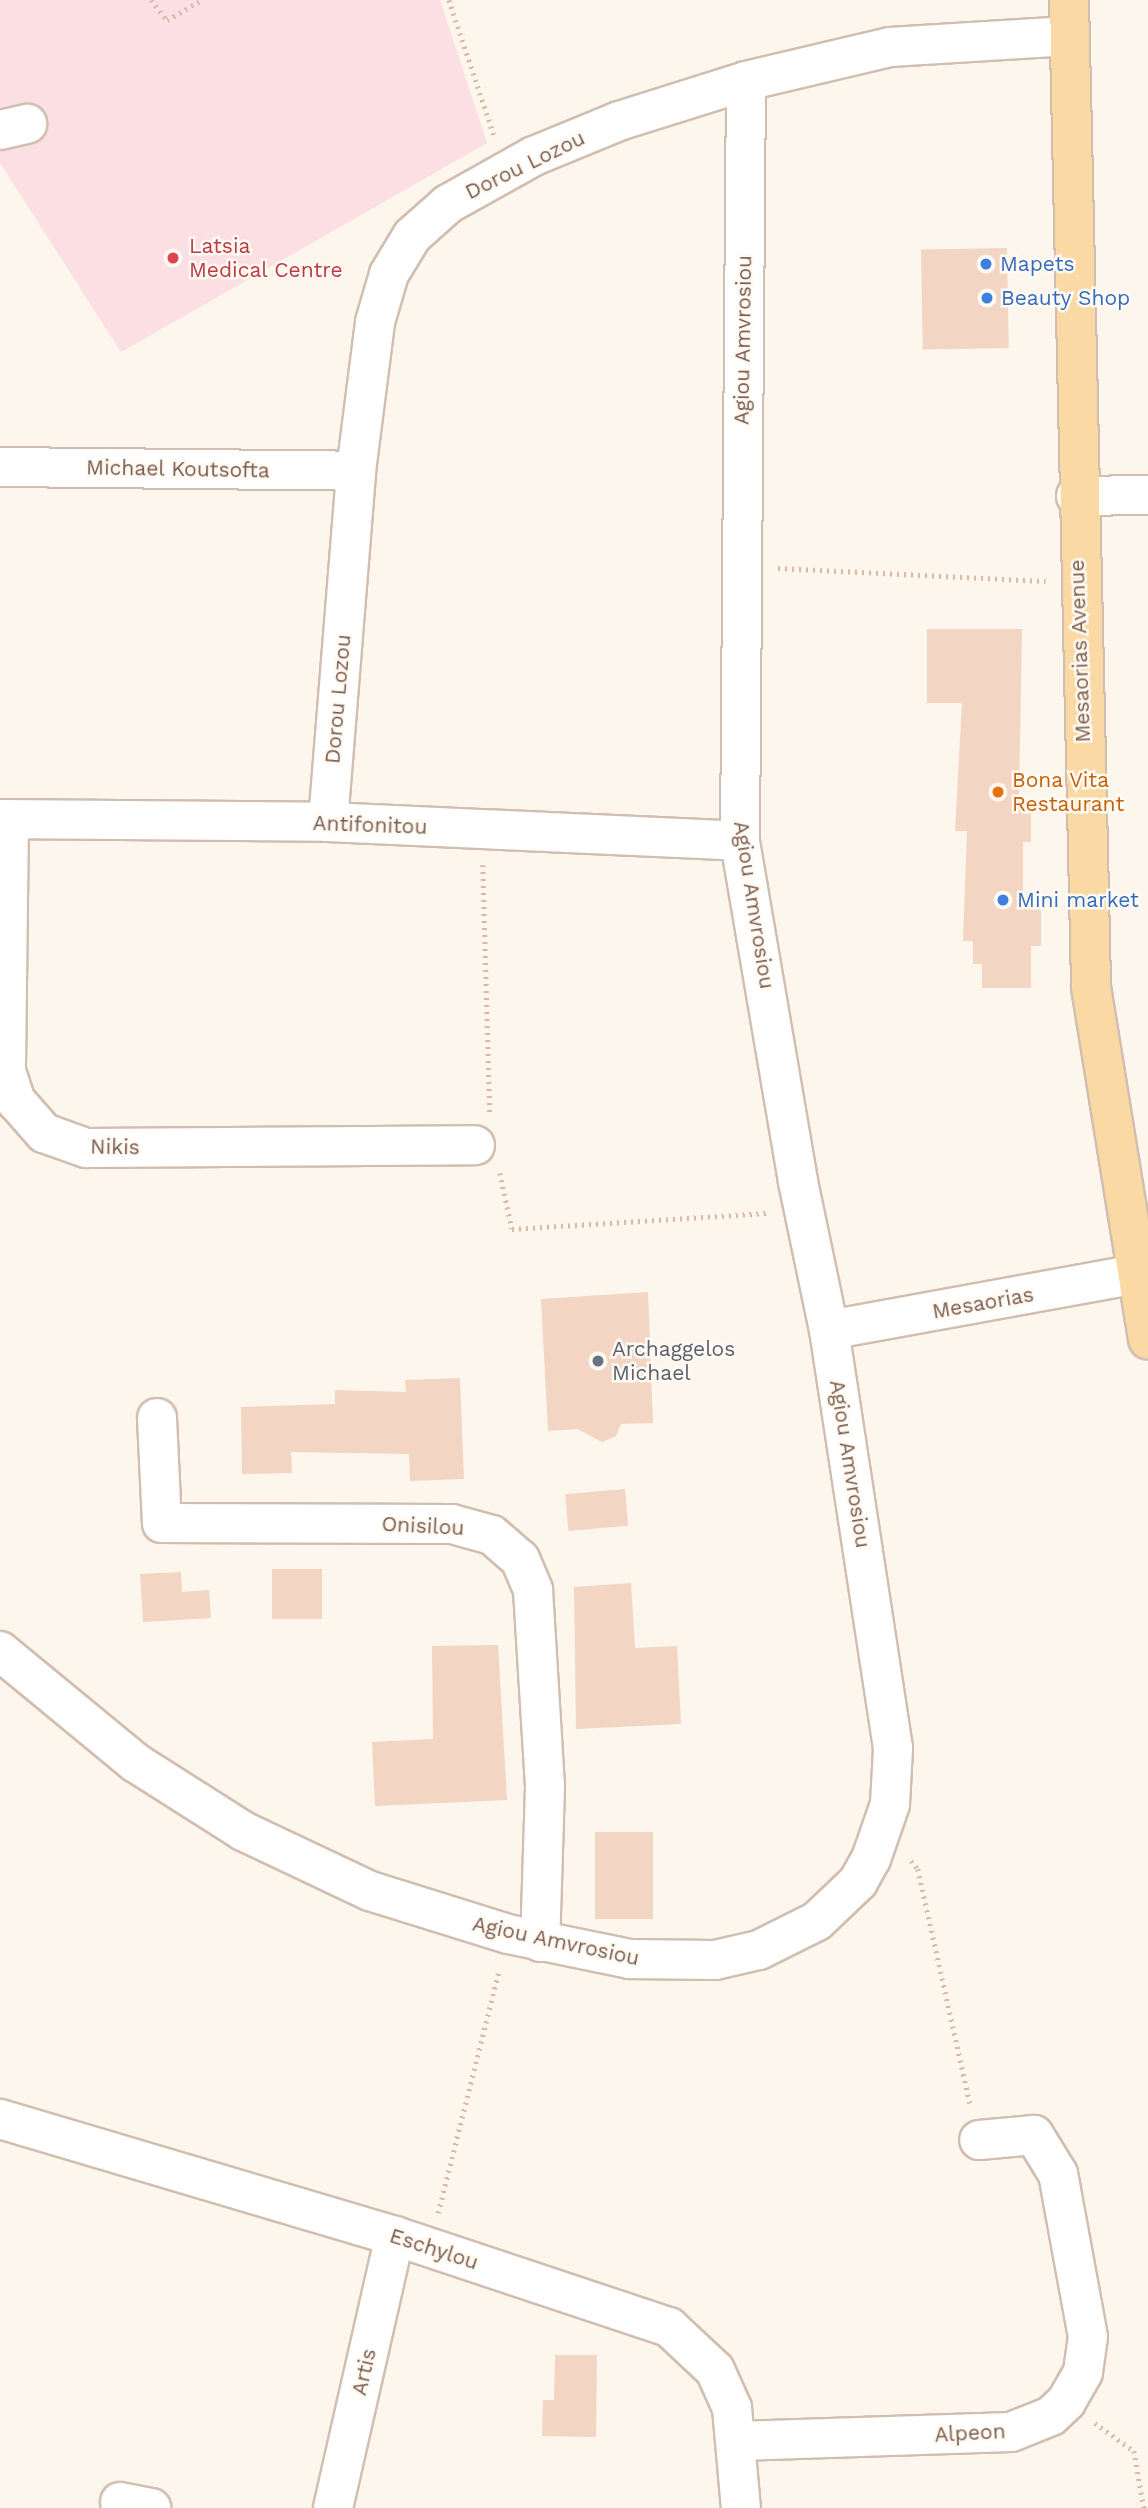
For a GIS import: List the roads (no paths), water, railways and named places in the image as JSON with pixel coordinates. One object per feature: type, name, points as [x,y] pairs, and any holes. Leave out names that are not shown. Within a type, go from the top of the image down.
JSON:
[{"type":"main road","name":"Mesaorias Avenue","points":[[1069,18],[1076,496],[1090,987],[1148,1339]]},
{"type":"street","name":"Dorou Lozou","points":[[328,822],[356,471],[375,322],[388,274],[432,217],[506,171],[619,121],[746,81],[890,47],[1069,18]]},
{"type":"street","name":"Agiou Amvrosiou","points":[[0,1651],[136,1763],[243,1831],[370,1891],[524,1938],[672,1962],[759,1950],[791,1937],[837,1904],[858,1882],[881,1835],[890,1804],[892,1748],[830,1331],[804,1211],[740,841],[740,566],[746,81]]},
{"type":"street","name":"Michael Koutsofta","points":[[0,467],[356,471]]},
{"type":"street","points":[[1076,496],[1148,495]]},
{"type":"street","name":"Antifonitou","points":[[4,819],[328,822],[740,841]]},
{"type":"street","name":"Nikis","points":[[4,819],[6,1071],[16,1101],[44,1133],[86,1148],[487,1157]]},
{"type":"street","name":"Mesaorias","points":[[830,1331],[1136,1275]]},
{"type":"street","name":"Onisilou","points":[[158,1418],[162,1523],[452,1524],[492,1535],[520,1559],[533,1590],[545,1787],[524,1938]]},
{"type":"street","name":"Eschylou","points":[[0,2119],[412,2242],[669,2327],[715,2370],[732,2408],[738,2441],[741,2508]]},
{"type":"street","name":"Alpeon","points":[[738,2441],[1011,2432],[1051,2416],[1066,2402],[1083,2372],[1088,2337],[1058,2174],[1034,2135],[979,2140]]},
{"type":"street","name":"Artis","points":[[333,2508],[412,2242]]},
{"type":"place","name":"Latsia Medical Centre","points":[[173,258]]},
{"type":"place","name":"Mapets","points":[[986,264]]},
{"type":"place","name":"Beauty Shop","points":[[987,298]]},
{"type":"place","name":"Bona Vita Restaurant","points":[[998,792]]},
{"type":"place","name":"Mini market","points":[[1003,900]]},
{"type":"place","name":"Archaggelos Michael","points":[[598,1361]]}]
